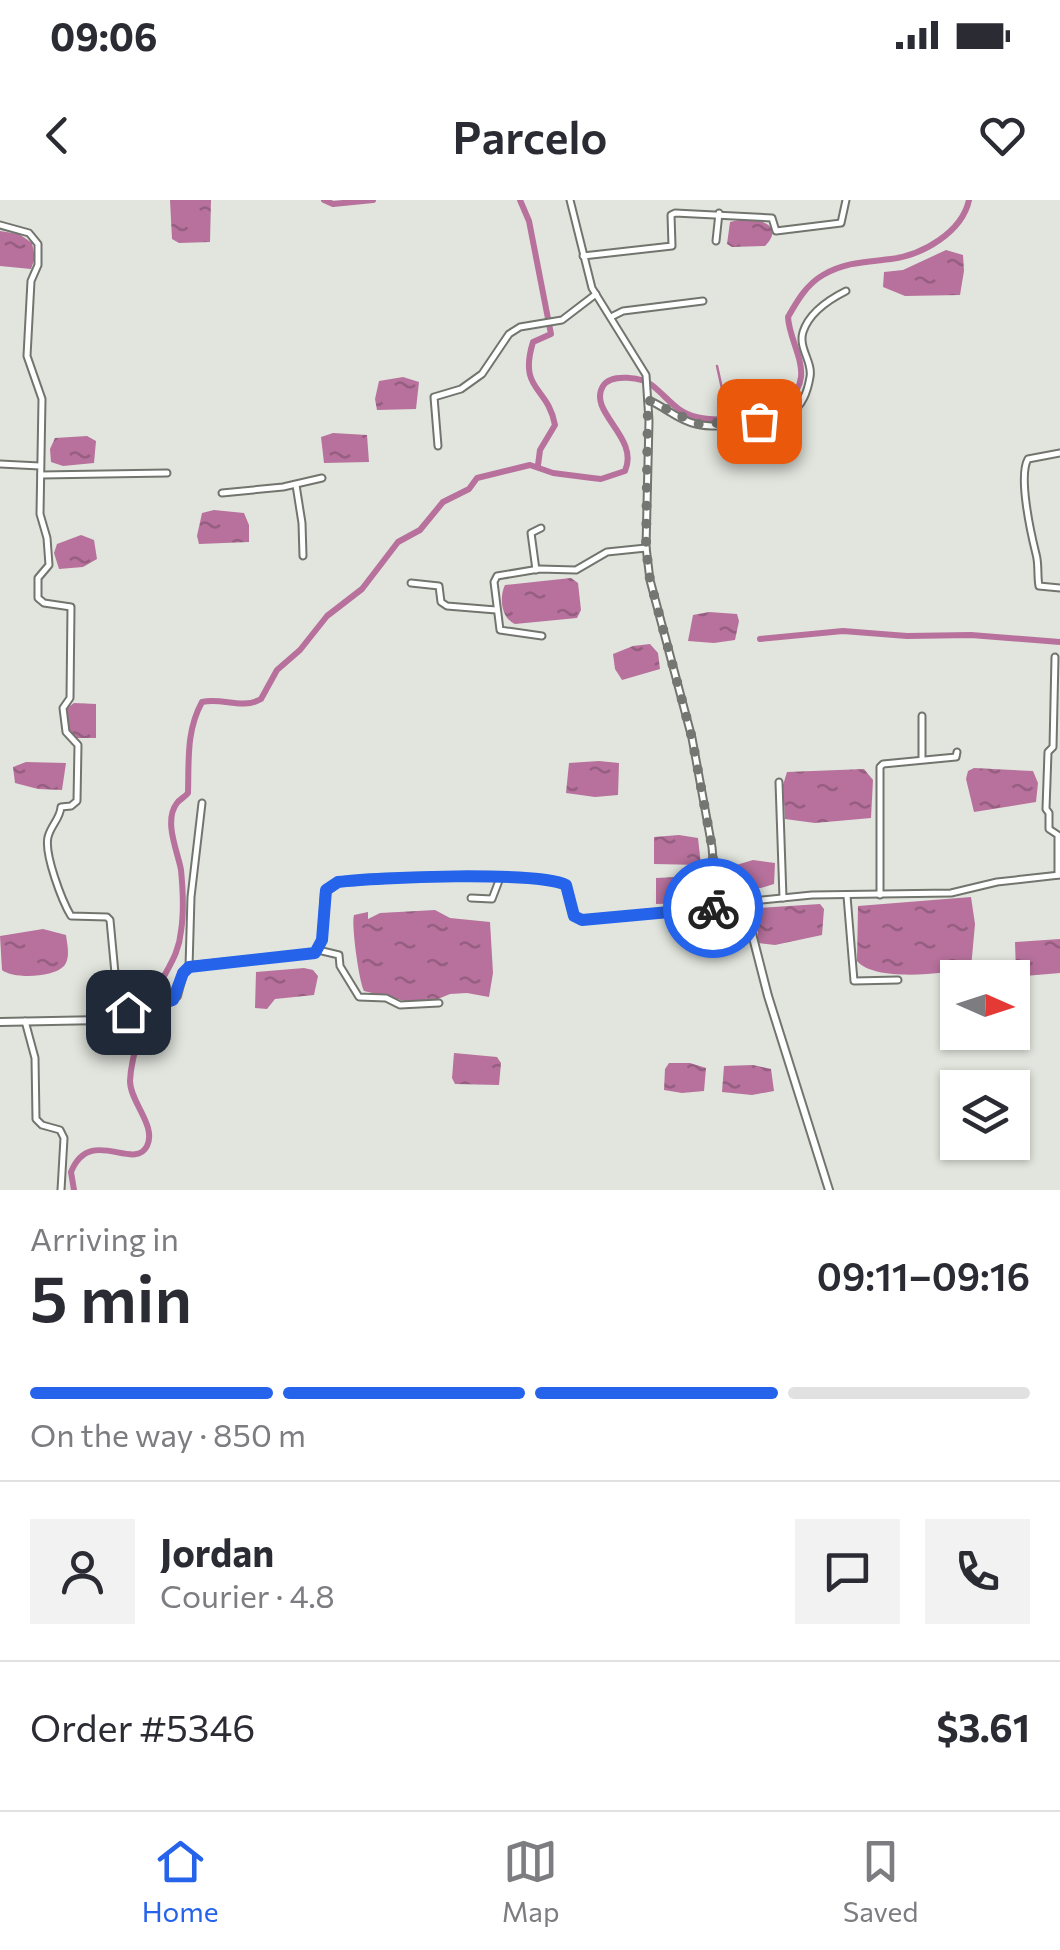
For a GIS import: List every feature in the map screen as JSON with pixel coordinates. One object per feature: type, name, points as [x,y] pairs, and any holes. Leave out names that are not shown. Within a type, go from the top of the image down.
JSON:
[{"type":"street","points":[[570,200],[582,256],[596,294],[646,375],[646,548],[654,604],[672,659],[703,791],[717,908]]},
{"type":"street","points":[[582,256],[672,246],[671,215],[687,212],[772,218],[776,231],[804,230],[841,223],[846,200]]},
{"type":"street","points":[[716,241],[719,213]]},
{"type":"street","points":[[0,225],[29,233],[38,244],[38,265],[31,281],[27,356],[42,400],[41,520],[49,566],[38,578],[38,598],[44,603],[71,608],[70,698],[64,708],[66,732],[78,745],[76,801],[60,807],[60,816],[50,832],[48,851],[71,916],[110,920],[119,1016]]},
{"type":"street","points":[[647,397],[685,420],[704,425],[744,423],[790,414],[802,402],[811,374],[802,340],[804,330],[818,308],[846,291]]},
{"type":"street","points":[[438,446],[434,397],[461,389],[482,374],[509,334],[520,327],[557,321],[596,294]]},
{"type":"street","points":[[612,316],[703,301]]},
{"type":"street","points":[[1060,452],[1028,459],[1022,478],[1028,500],[1029,530],[1037,554],[1039,586],[1060,588]]},
{"type":"street","points":[[0,464],[40,466]]},
{"type":"street","points":[[41,474],[168,473]]},
{"type":"street","points":[[222,493],[322,478]]},
{"type":"street","points":[[296,484],[303,556]]},
{"type":"street","points":[[536,570],[531,534],[541,528]]},
{"type":"street","points":[[542,636],[502,632],[496,610],[496,576],[576,570],[607,552],[646,548]]},
{"type":"street","points":[[411,583],[436,585],[447,606],[496,610]]},
{"type":"street","points":[[318,950],[325,892],[335,883],[500,878],[564,883],[578,920],[783,898],[951,892],[1059,875],[1058,836],[1049,829],[1046,809],[1048,752],[1056,747],[1055,657]]},
{"type":"street","points":[[922,716],[922,759]]},
{"type":"street","points":[[880,895],[880,767],[922,759],[956,758],[956,752]]},
{"type":"street","points":[[779,782],[783,898]]},
{"type":"street","points":[[189,967],[190,897],[202,803]]},
{"type":"street","points":[[471,898],[492,898],[500,878]]},
{"type":"street","points":[[847,896],[854,981],[898,980]]},
{"type":"street","points":[[742,905],[830,1190]]},
{"type":"street","points":[[0,1022],[103,1020],[175,998],[189,967],[318,950],[340,954],[340,966],[359,997],[386,998],[400,1005],[439,1003]]},
{"type":"street","points":[[25,1021],[34,1058],[36,1119],[60,1130],[64,1138],[60,1190]]},
{"type":"water","points":[[170,200],[211,200],[210,242],[179,243],[172,239]]},
{"type":"water","points":[[747,218],[765,223],[772,230],[765,246],[727,244],[730,222]]},
{"type":"water","points":[[0,231],[19,234],[32,243],[35,258],[31,269],[0,266]]},
{"type":"water","points":[[946,250],[963,255],[960,295],[905,296],[883,287],[884,272],[903,270]]},
{"type":"water","points":[[403,377],[419,382],[416,409],[377,410],[379,381]]},
{"type":"water","points":[[333,433],[367,435],[369,462],[324,463],[321,437]]},
{"type":"water","points":[[87,436],[96,441],[94,463],[63,466],[51,462],[50,449],[55,438]]},
{"type":"water","points":[[202,513],[244,513],[249,542],[199,544]]},
{"type":"water","points":[[81,535],[94,540],[97,559],[83,567],[59,569],[54,553],[57,544]]},
{"type":"water","points":[[571,578],[578,583],[581,610],[577,618],[515,624],[504,612],[505,585]]},
{"type":"water","points":[[737,614],[735,640],[688,641],[693,615]]},
{"type":"water","points":[[650,644],[658,653],[660,669],[622,680],[615,669],[613,654]]},
{"type":"water","points":[[74,703],[96,704],[96,738],[75,738],[68,731],[67,708]]},
{"type":"water","points":[[26,762],[66,763],[62,790],[15,783],[13,767]]},
{"type":"water","points":[[569,763],[619,763],[618,795],[566,793]]},
{"type":"water","points":[[864,769],[873,780],[871,818],[815,823],[785,819],[783,785],[787,772]]},
{"type":"water","points":[[968,771],[1033,771],[1038,783],[1036,802],[974,812],[966,779]]},
{"type":"water","points":[[654,837],[698,838],[701,865],[654,864]]},
{"type":"water","points":[[753,860],[775,863],[774,884],[736,887],[733,866]]},
{"type":"water","points":[[699,876],[704,881],[703,900],[656,904],[656,878]]},
{"type":"water","points":[[971,897],[975,924],[972,960],[940,960],[940,972],[928,974],[894,974],[866,968],[857,961],[858,906]]},
{"type":"water","points":[[820,904],[824,909],[822,935],[775,945],[758,943],[757,908]]},
{"type":"water","points":[[435,910],[450,918],[490,922],[493,973],[489,997],[467,993],[433,1001],[405,1001],[364,991],[354,915],[368,912],[368,919],[380,913]]},
{"type":"water","points":[[43,929],[66,935],[68,955],[64,966],[33,976],[2,970],[0,936]]},
{"type":"water","points":[[1060,939],[1060,973],[1030,976],[1030,960],[1016,960],[1015,942]]},
{"type":"water","points":[[304,968],[318,976],[314,995],[275,999],[267,1009],[255,1008],[256,972]]},
{"type":"water","points":[[454,1053],[497,1057],[501,1063],[499,1085],[455,1084]]},
{"type":"water","points":[[669,1063],[706,1068],[704,1091],[664,1090]]},
{"type":"water","points":[[724,1066],[771,1069],[774,1091],[752,1095],[722,1092]]},
{"type":"waterway","points":[[324,200],[333,204],[373,200]]},
{"type":"waterway","points":[[520,200],[529,221],[551,334],[533,342],[529,358],[532,380],[555,425],[540,450],[538,465]]},
{"type":"waterway","points":[[74,1190],[71,1172],[79,1158],[100,1150],[141,1153],[147,1146],[149,1130],[131,1089],[131,1070],[145,1020],[180,939],[181,870],[171,819],[177,803],[188,793],[191,735],[202,702],[247,703],[261,699],[277,670],[300,650],[327,616],[362,589],[398,542],[420,530],[443,502],[469,489],[477,478],[530,465],[553,473],[601,479],[625,471],[626,447],[600,396],[607,382],[620,378],[642,380],[683,412],[709,419],[758,414],[787,400],[797,390],[801,377],[788,317],[807,288],[840,267],[903,257],[928,247],[950,232],[969,200]]},
{"type":"waterway","points":[[717,366],[723,393],[718,408],[721,419]]},
{"type":"waterway","points":[[760,639],[843,631],[1060,642]]},
{"type":"way so far","points":[[713,908],[717,908],[715,879],[703,791],[650,580],[646,548],[648,400],[697,424],[759,421]]},
{"type":"route","points":[[128,1012],[173,1000],[183,973],[194,965],[315,953],[322,940],[326,890],[338,882],[553,880],[566,885],[572,912],[578,920],[713,908]]}]
